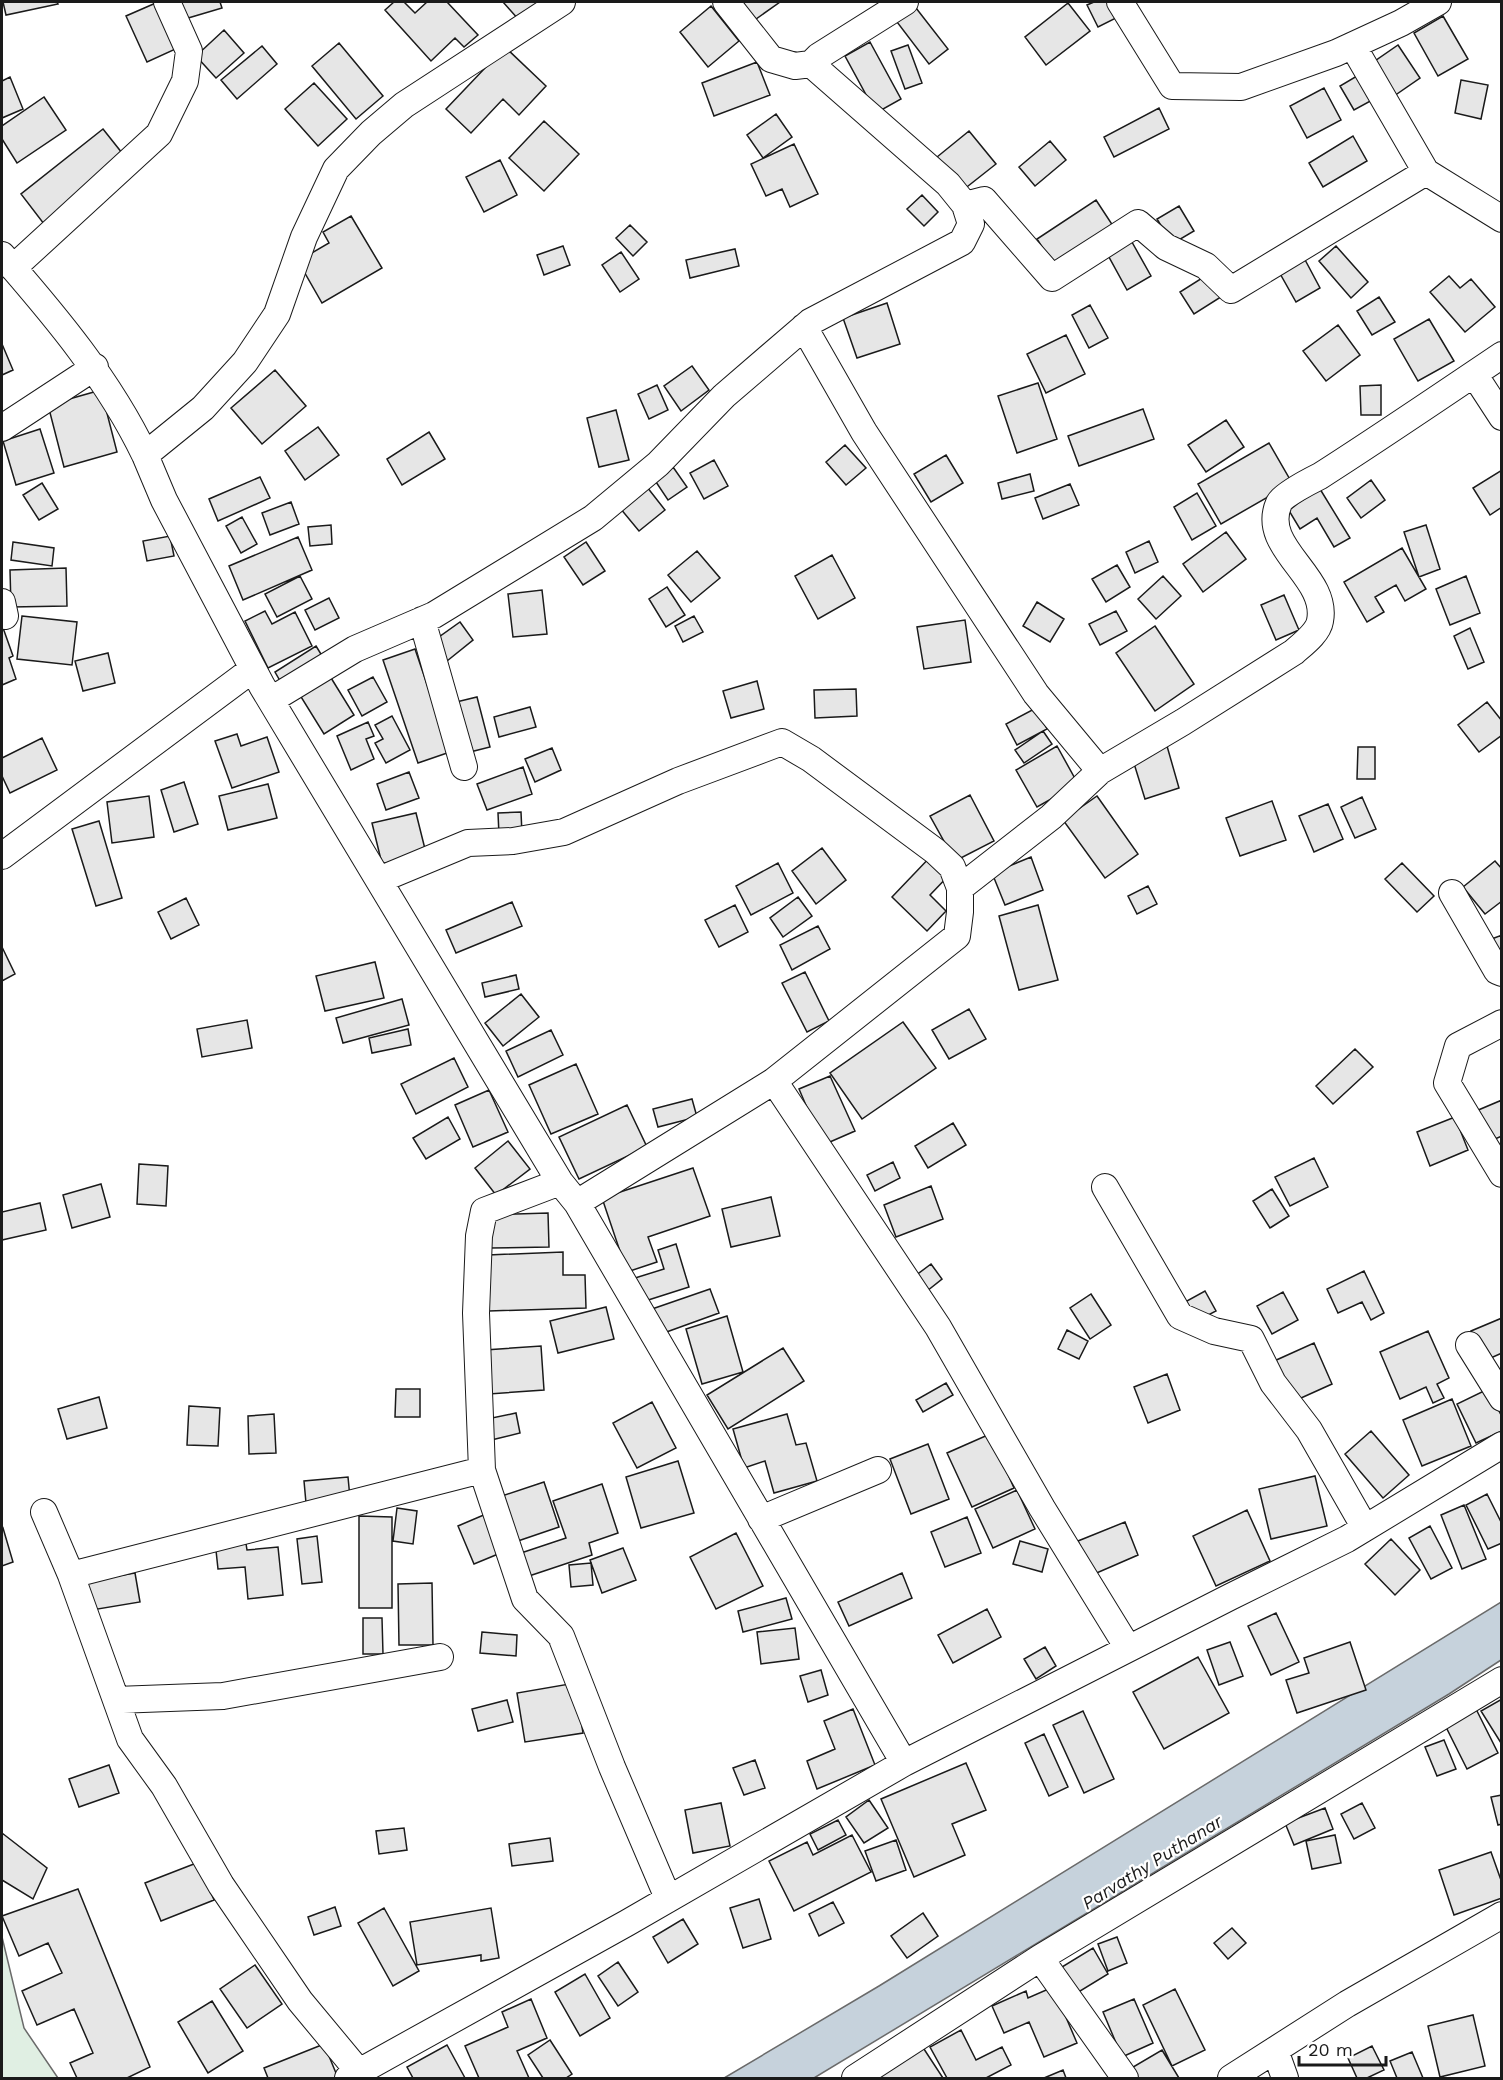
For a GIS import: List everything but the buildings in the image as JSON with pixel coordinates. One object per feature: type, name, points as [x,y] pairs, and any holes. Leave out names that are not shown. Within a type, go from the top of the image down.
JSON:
[{"type":"street","points":[[167,2],[189,51],[186,81],[159,134],[7,261],[95,367],[128,421],[164,500],[253,669],[560,1182],[577,1203],[904,1763]]},
{"type":"street","points":[[145,455],[210,400],[244,362],[277,314],[304,237],[336,170],[371,133],[404,105],[562,2]]},
{"type":"street","points":[[726,2],[771,59],[795,66],[811,64],[819,56],[905,2]]},
{"type":"street","points":[[1120,2],[1172,86],[1241,87],[1353,46],[1438,2]]},
{"type":"street","points":[[1353,46],[1426,172],[1502,219]]},
{"type":"street","points":[[271,700],[355,649],[434,615],[593,518],[658,464],[724,396],[810,322],[962,242],[971,224],[966,205],[948,183],[811,64]]},
{"type":"street","points":[[966,205],[984,200],[1052,278],[1138,223],[1166,247],[1206,266],[1231,290],[1426,172]]},
{"type":"street","points":[[804,327],[864,432],[1036,694],[1100,771]]},
{"type":"street","points":[[960,888],[1052,817],[1100,771],[1223,697],[1294,652],[1308,640],[1320,623],[1320,597],[1276,534],[1275,512],[1280,500],[1342,462],[1502,355]]},
{"type":"street","points":[[2,428],[95,367]]},
{"type":"street","points":[[1474,374],[1502,417]]},
{"type":"street","points":[[422,620],[464,767]]},
{"type":"street","points":[[2,856],[253,669]]},
{"type":"street","points":[[379,880],[468,843],[513,841],[564,832],[678,781],[782,742],[811,759],[934,850],[952,867],[960,888],[957,936],[774,1081],[577,1203]]},
{"type":"street","points":[[1452,893],[1497,971],[1502,973]]},
{"type":"street","points":[[1502,1023],[1458,1046],[1447,1083],[1502,1174]]},
{"type":"street","points":[[774,1081],[938,1327],[1042,1508],[1128,1648]]},
{"type":"street","points":[[560,1182],[483,1211],[479,1236],[476,1312],[482,1470],[525,1599],[561,1636],[612,1767],[668,1898]]},
{"type":"street","points":[[1105,1187],[1180,1316],[1214,1331],[1251,1339],[1273,1383],[1308,1431],[1365,1528]]},
{"type":"street","points":[[1469,1345],[1502,1398]]},
{"type":"street","points":[[44,1512],[71,1575],[130,1739],[164,1786],[221,1885],[353,2075],[627,1923],[904,1763],[1347,1539],[1502,1445]]},
{"type":"street","points":[[71,1575],[482,1470]]},
{"type":"street","points":[[761,1519],[878,1470]]},
{"type":"street","points":[[116,1700],[223,1696],[440,1657]]},
{"type":"street","points":[[855,2079],[1040,1958],[1502,1680]]},
{"type":"street","points":[[1231,2079],[1347,2004],[1502,1915]]},
{"type":"street","points":[[1040,1958],[1125,2079]]},
{"type":"street","points":[[1275,2050],[1285,2079]]},
{"type":"green space","points":[[2,1937],[24,2028],[58,2078],[2,2078]]},
{"type":"water","name":"Parvathy Puthanar","points":[[1501,1602],[1501,1660],[1449,1694],[814,2078],[724,2078],[879,1986]]}]
